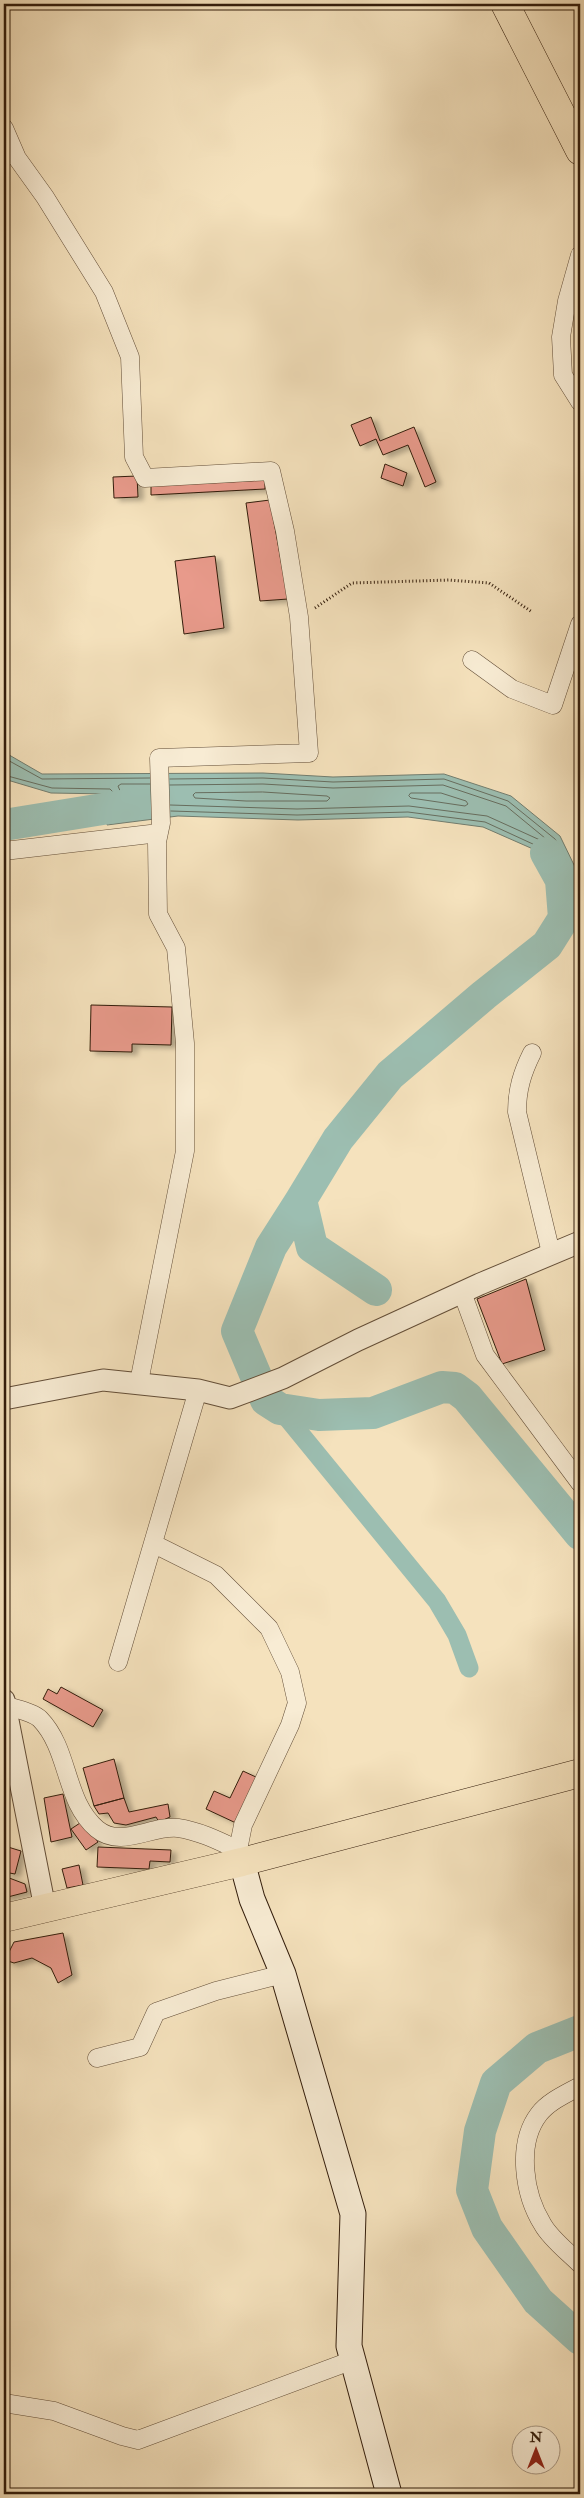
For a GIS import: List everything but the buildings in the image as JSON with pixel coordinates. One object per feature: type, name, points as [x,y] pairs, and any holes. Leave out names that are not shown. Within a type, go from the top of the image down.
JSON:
[{"type":"main road","points":[[505,4],[579,144]]},
{"type":"main road","points":[[4,1918],[240,1856],[580,1773]]},
{"type":"main road","points":[[240,1856],[252,1899],[283,1974],[353,2214],[348,2346],[389,2494]]},
{"type":"street","points":[[4,128],[17,158],[45,198],[104,292],[130,357],[134,457],[145,478],[271,471],[285,531],[300,617],[309,753],[158,758],[160,828],[158,914],[176,948],[185,1043],[185,1151],[139,1382]]},
{"type":"street","points":[[580,255],[567,301],[561,337],[563,375],[580,402]]},
{"type":"street","points":[[472,660],[512,689],[553,706],[580,624]]},
{"type":"street","points":[[4,851],[160,828]]},
{"type":"street","points":[[532,1053],[524,1069],[517,1093],[517,1112],[550,1253]]},
{"type":"street","points":[[4,1399],[103,1380],[139,1382],[198,1390],[230,1398],[283,1378],[358,1340],[462,1292],[550,1253],[580,1242]]},
{"type":"street","points":[[462,1292],[485,1355],[580,1482]]},
{"type":"street","points":[[118,1662],[198,1390]]},
{"type":"street","points":[[45,1908],[11,1767],[4,1703],[39,1718],[52,1736],[81,1811],[98,1829],[113,1838],[176,1828],[202,1834],[240,1856],[242,1825],[290,1725],[297,1703],[290,1672],[269,1628],[216,1575],[154,1544]]},
{"type":"street","points":[[97,2058],[140,2047],[156,2012],[216,1991],[283,1974]]},
{"type":"street","points":[[580,2086],[553,2102],[539,2114],[527,2135],[525,2167],[530,2197],[543,2226],[580,2264]]},
{"type":"street","points":[[4,2403],[54,2411],[138,2440],[353,2360]]},
{"type":"path","points":[[300,617],[352,583],[449,580],[489,584],[532,612]]},
{"type":"water","points":[[4,752],[42,774],[263,773],[333,777],[444,774],[511,796],[560,836],[576,869],[573,897],[550,888],[533,849],[483,827],[408,817],[298,820],[178,816],[107,825],[110,794],[51,793],[4,779]]},
{"type":"waterway","points":[[4,825],[152,801]]},
{"type":"waterway","points":[[376,1290],[312,1247],[301,1200],[338,1139],[390,1075],[484,995],[547,945],[564,918],[561,880],[546,853]]},
{"type":"waterway","points":[[301,1200],[271,1247],[237,1331],[266,1400],[280,1409],[319,1415],[373,1413],[442,1387],[455,1388],[467,1397],[580,1534]]},
{"type":"waterway","points":[[280,1409],[437,1601],[457,1635],[469,1668]]},
{"type":"waterway","points":[[580,2031],[537,2048],[496,2083],[480,2131],[472,2190],[487,2228],[538,2301],[580,2339]]}]
